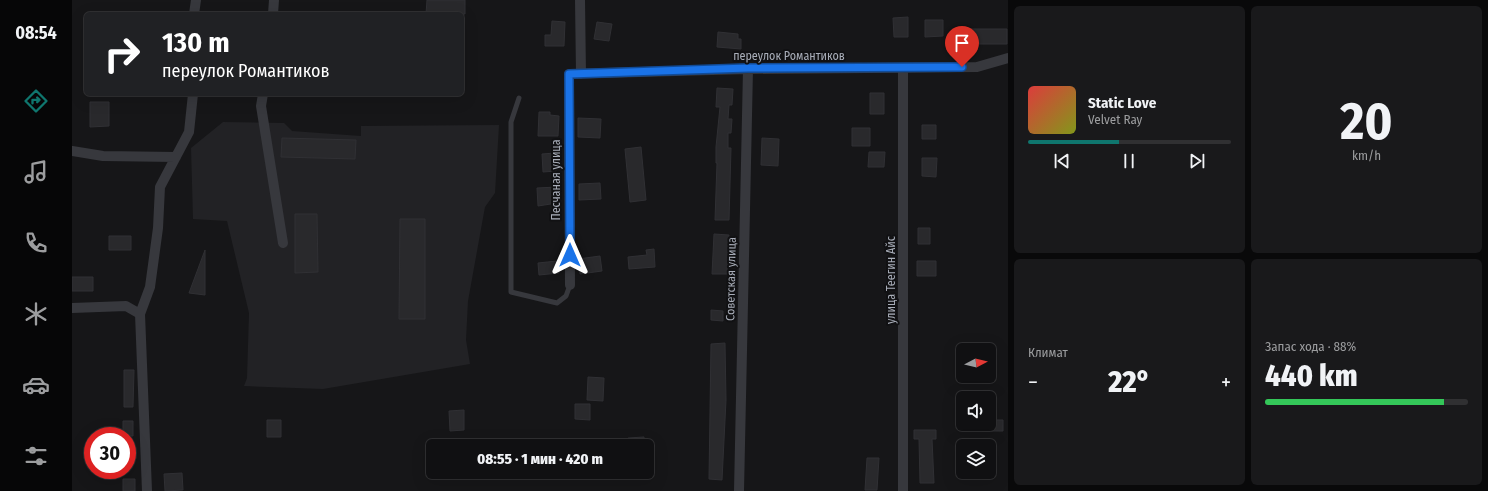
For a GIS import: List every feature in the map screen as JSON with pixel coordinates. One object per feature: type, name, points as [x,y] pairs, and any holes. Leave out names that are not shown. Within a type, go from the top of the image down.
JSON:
[{"type":"street","points":[[194,12],[196,0]]},
{"type":"street","points":[[273,12],[274,0]]},
{"type":"street","points":[[580,0],[581,74]]},
{"type":"street","name":"переулок Романтиков","points":[[569,74],[748,68],[977,67],[1008,58]]},
{"type":"street","name":"Советская улица","points":[[739,491],[748,68]]},
{"type":"street","name":"улица Теегин Айс","points":[[903,68],[903,491]]},
{"type":"street","name":"Песчаная улица","points":[[569,74],[570,285]]},
{"type":"street","points":[[148,491],[140,314],[150,287],[158,228],[160,187],[190,132],[193,96]]},
{"type":"street","points":[[263,96],[261,106],[282,244]]},
{"type":"street","points":[[72,151],[103,156],[176,157]]},
{"type":"street","points":[[72,308],[126,306],[140,314]]},
{"type":"lane","points":[[519,98],[511,122],[511,292],[557,303],[566,296],[570,285]]},
{"type":"shaded area","points":[[223,122],[284,123],[292,131],[361,136],[361,126],[499,125],[495,193],[485,207],[468,301],[466,340],[470,364],[323,389],[244,386],[247,378],[249,313],[227,221],[193,219],[191,148]]},
{"type":"building","points":[[427,0],[465,0],[465,14],[464,12],[426,12]]},
{"type":"building","points":[[908,17],[908,37],[894,37],[893,18]]},
{"type":"building","points":[[925,20],[943,20],[943,36],[925,37]]},
{"type":"building","points":[[552,21],[565,22],[564,46],[545,46],[545,35],[551,35]]},
{"type":"building","points":[[597,22],[612,24],[609,41],[594,39]]},
{"type":"building","points":[[965,29],[1007,29],[1007,44],[977,44],[977,47],[964,47]]},
{"type":"building","points":[[718,32],[738,34],[738,39],[741,39],[741,49],[717,47]]},
{"type":"building","points":[[717,88],[733,89],[732,105],[729,105],[728,119],[732,119],[731,133],[728,133],[728,148],[731,148],[729,220],[715,220],[717,163],[716,147],[720,107],[716,107]]},
{"type":"building","points":[[870,93],[884,93],[884,114],[870,114]]},
{"type":"building","points":[[90,102],[109,102],[109,126],[90,127]]},
{"type":"building","points":[[539,112],[550,112],[550,115],[559,116],[558,136],[538,136]]},
{"type":"building","points":[[578,118],[601,119],[600,138],[578,137]]},
{"type":"building","points":[[922,125],[936,125],[936,139],[922,139]]},
{"type":"building","points":[[852,128],[870,128],[870,146],[852,146]]},
{"type":"building","points":[[282,138],[356,140],[355,159],[281,157]]},
{"type":"building","points":[[762,138],[779,139],[778,166],[761,165]]},
{"type":"building","points":[[641,147],[646,200],[630,202],[625,149]]},
{"type":"building","points":[[869,152],[885,152],[884,167],[868,167]]},
{"type":"building","points":[[555,153],[556,171],[543,172],[542,154]]},
{"type":"building","points":[[922,158],[937,158],[936,177],[922,176]]},
{"type":"building","points":[[600,183],[601,199],[579,200],[579,184]]},
{"type":"building","points":[[557,187],[557,203],[538,206],[537,188]]},
{"type":"building","points":[[295,214],[317,214],[318,272],[295,273]]},
{"type":"building","points":[[400,219],[425,219],[425,319],[399,319]]},
{"type":"building","points":[[918,228],[930,228],[930,244],[918,244]]},
{"type":"building","points":[[714,234],[729,235],[727,274],[712,274]]},
{"type":"building","points":[[109,236],[131,236],[131,250],[109,250]]},
{"type":"building","points":[[654,249],[655,267],[629,269],[628,257],[647,255],[646,250]]},
{"type":"building","points":[[205,250],[205,295],[189,293]]},
{"type":"building","points":[[600,256],[602,271],[580,274],[578,259]]},
{"type":"building","points":[[557,261],[559,273],[539,275],[538,263]]},
{"type":"building","points":[[917,261],[936,261],[936,276],[917,276]]},
{"type":"building","points":[[72,277],[93,277],[93,291],[72,291]]},
{"type":"building","points":[[711,310],[723,311],[723,321],[711,320]]},
{"type":"building","points":[[725,343],[726,400],[722,480],[709,479],[711,344]]},
{"type":"building","points":[[124,370],[134,370],[133,407],[124,407]]},
{"type":"building","points":[[588,377],[604,378],[603,401],[587,400]]},
{"type":"building","points":[[575,404],[590,404],[590,420],[575,419]]},
{"type":"building","points":[[464,410],[464,430],[450,431],[449,411]]},
{"type":"building","points":[[267,420],[281,420],[281,437],[267,437]]},
{"type":"building","points":[[996,420],[1003,420],[1003,431],[996,431]]},
{"type":"building","points":[[123,421],[133,421],[133,427],[123,427]]},
{"type":"building","points":[[914,430],[936,430],[936,439],[932,439],[934,483],[920,483],[919,439],[914,439]]},
{"type":"building","points":[[644,437],[644,439],[628,439]]},
{"type":"building","points":[[867,458],[879,458],[877,490],[865,490]]},
{"type":"building","points":[[182,473],[183,490],[165,491],[164,474]]},
{"type":"building","points":[[123,479],[135,479],[135,491],[123,491]]},
{"type":"route","points":[[570,255],[569,74],[748,68],[962,67]]}]
